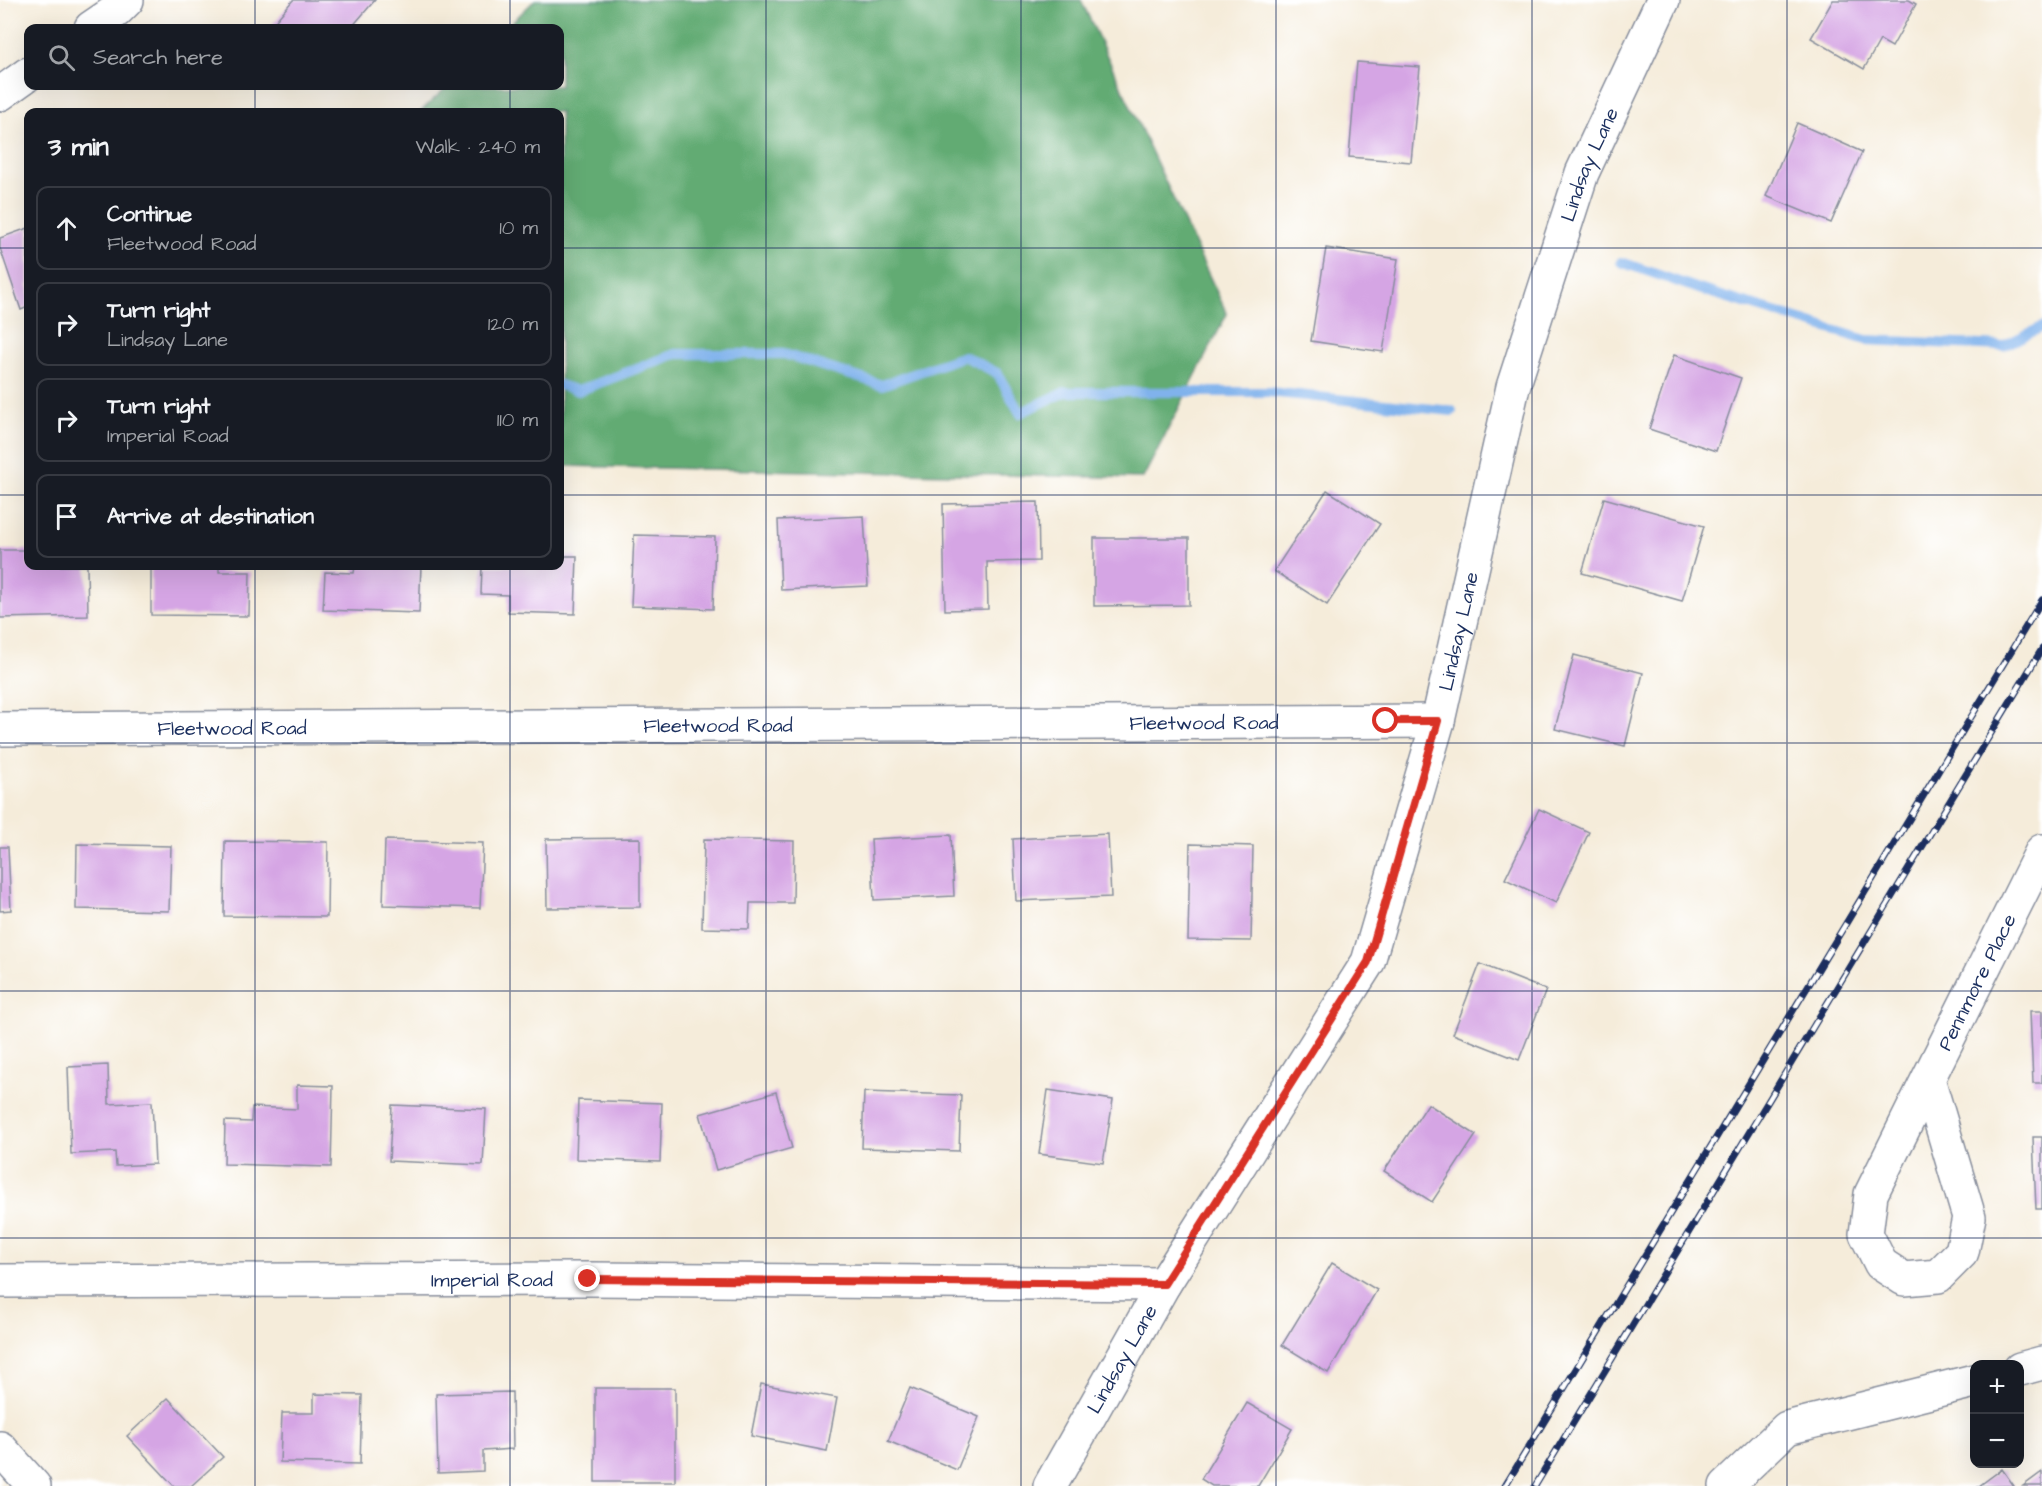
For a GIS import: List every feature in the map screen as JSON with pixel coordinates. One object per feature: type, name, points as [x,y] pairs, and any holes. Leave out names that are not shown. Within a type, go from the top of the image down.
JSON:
[{"type":"street","points":[[96,24],[127,0]]},
{"type":"street","name":"Lindsay Lane","points":[[1050,1486],[1164,1284],[1368,962],[1438,721],[1513,387],[1582,173],[1663,0]]},
{"type":"street","points":[[0,94],[24,77]]},
{"type":"street","name":"Fleetwood Road","points":[[0,729],[1438,721]]},
{"type":"street","name":"Pennmore Place","points":[[1928,1079],[1969,1217],[1962,1252],[1938,1275],[1904,1279],[1881,1264],[1866,1234],[1871,1194],[1928,1079],[2042,851]]},
{"type":"street","name":"Imperial Road","points":[[0,1281],[588,1279],[1164,1284]]},
{"type":"street","points":[[2024,1368],[2042,1364]]},
{"type":"street","points":[[1726,1486],[1787,1428],[1970,1382]]},
{"type":"street","points":[[0,1448],[34,1486]]},
{"type":"green space","points":[[535,0],[1081,0],[1227,314],[1143,478],[564,466],[564,108],[424,108],[444,90],[564,90],[564,24],[510,24]]},
{"type":"building","points":[[293,0],[375,0],[354,24],[273,24]]},
{"type":"building","points":[[1833,0],[1909,0],[1916,4],[1892,47],[1880,40],[1864,69],[1811,38]]},
{"type":"building","points":[[1357,62],[1420,67],[1411,162],[1349,157]]},
{"type":"building","points":[[1797,123],[1862,152],[1831,223],[1766,196]]},
{"type":"building","points":[[24,229],[24,309],[21,310],[0,248],[0,238]]},
{"type":"building","points":[[1326,248],[1398,259],[1383,352],[1311,341]]},
{"type":"building","points":[[1674,355],[1741,378],[1716,451],[1649,429]]},
{"type":"building","points":[[1327,490],[1380,524],[1327,605],[1274,571]]},
{"type":"building","points":[[1604,498],[1704,526],[1682,601],[1582,573]]},
{"type":"building","points":[[1038,502],[1039,561],[987,562],[988,609],[945,610],[943,504]]},
{"type":"building","points":[[864,516],[868,586],[781,590],[778,520]]},
{"type":"building","points":[[634,535],[715,537],[713,609],[631,606]]},
{"type":"building","points":[[1094,538],[1189,538],[1189,605],[1094,606]]},
{"type":"building","points":[[0,550],[24,550],[24,570],[87,570],[88,616],[0,618]]},
{"type":"building","points":[[564,556],[577,556],[575,614],[508,612],[508,595],[481,594],[482,570],[564,570]]},
{"type":"building","points":[[151,570],[250,572],[249,616],[151,615]]},
{"type":"building","points":[[354,570],[421,570],[419,613],[323,610],[325,572],[354,573]]},
{"type":"building","points":[[1574,655],[1643,673],[1625,746],[1555,729]]},
{"type":"building","points":[[1539,809],[1589,832],[1556,903],[1505,879]]},
{"type":"building","points":[[1108,834],[1111,897],[1016,901],[1013,839]]},
{"type":"building","points":[[951,835],[954,896],[874,900],[871,839]]},
{"type":"building","points":[[640,838],[640,907],[547,908],[546,839]]},
{"type":"building","points":[[704,839],[794,841],[793,903],[750,903],[749,929],[702,928]]},
{"type":"building","points":[[385,840],[483,843],[480,908],[383,905]]},
{"type":"building","points":[[225,841],[328,842],[327,917],[224,916]]},
{"type":"building","points":[[77,844],[171,846],[169,911],[76,909]]},
{"type":"building","points":[[1190,844],[1253,846],[1251,941],[1188,940]]},
{"type":"building","points":[[0,847],[8,847],[11,910],[0,911]]},
{"type":"building","points":[[1480,964],[1546,990],[1519,1060],[1453,1034]]},
{"type":"building","points":[[2030,1011],[2042,1011],[2042,1083],[2033,1083]]},
{"type":"building","points":[[108,1065],[109,1104],[152,1102],[155,1164],[116,1166],[115,1152],[71,1154],[68,1067]]},
{"type":"building","points":[[297,1085],[333,1086],[331,1167],[224,1164],[225,1121],[251,1122],[252,1107],[297,1109]]},
{"type":"building","points":[[1048,1090],[1113,1100],[1103,1163],[1039,1154]]},
{"type":"building","points":[[776,1092],[792,1148],[716,1170],[700,1114]]},
{"type":"building","points":[[864,1092],[961,1095],[959,1151],[862,1148]]},
{"type":"building","points":[[578,1100],[662,1103],[660,1162],[576,1159]]},
{"type":"building","points":[[1428,1104],[1476,1135],[1432,1202],[1384,1171]]},
{"type":"building","points":[[392,1105],[486,1109],[483,1165],[389,1161]]},
{"type":"building","points":[[2033,1137],[2042,1137],[2042,1209],[2036,1209]]},
{"type":"building","points":[[1332,1263],[1377,1290],[1328,1373],[1282,1345]]},
{"type":"building","points":[[761,1384],[837,1398],[827,1451],[751,1436]]},
{"type":"building","points":[[595,1388],[675,1388],[675,1482],[595,1482]]},
{"type":"building","points":[[910,1388],[979,1417],[957,1470],[888,1441]]},
{"type":"building","points":[[512,1392],[513,1449],[483,1451],[483,1471],[438,1473],[436,1394]]},
{"type":"building","points":[[314,1394],[362,1395],[360,1464],[280,1462],[282,1413],[314,1413]]},
{"type":"building","points":[[168,1398],[223,1457],[191,1486],[174,1486],[127,1436]]},
{"type":"building","points":[[1247,1403],[1292,1429],[1258,1486],[1212,1486],[1201,1479]]},
{"type":"building","points":[[2002,1469],[2014,1486],[1979,1486]]},
{"type":"building","points":[[2042,1472],[2042,1486],[2023,1486]]},
{"type":"waterway","points":[[1621,262],[1702,290],[1866,340],[2003,346],[2042,327]]},
{"type":"waterway","points":[[564,386],[578,391],[675,354],[784,354],[882,385],[964,356],[997,373],[1020,413],[1065,392],[1269,392],[1452,411]]},
{"type":"railway","points":[[1505,1486],[2042,600]]},
{"type":"railway","points":[[1535,1486],[2042,649]]},
{"type":"route","points":[[588,1279],[1164,1284],[1368,962],[1438,721],[1386,721]]}]
